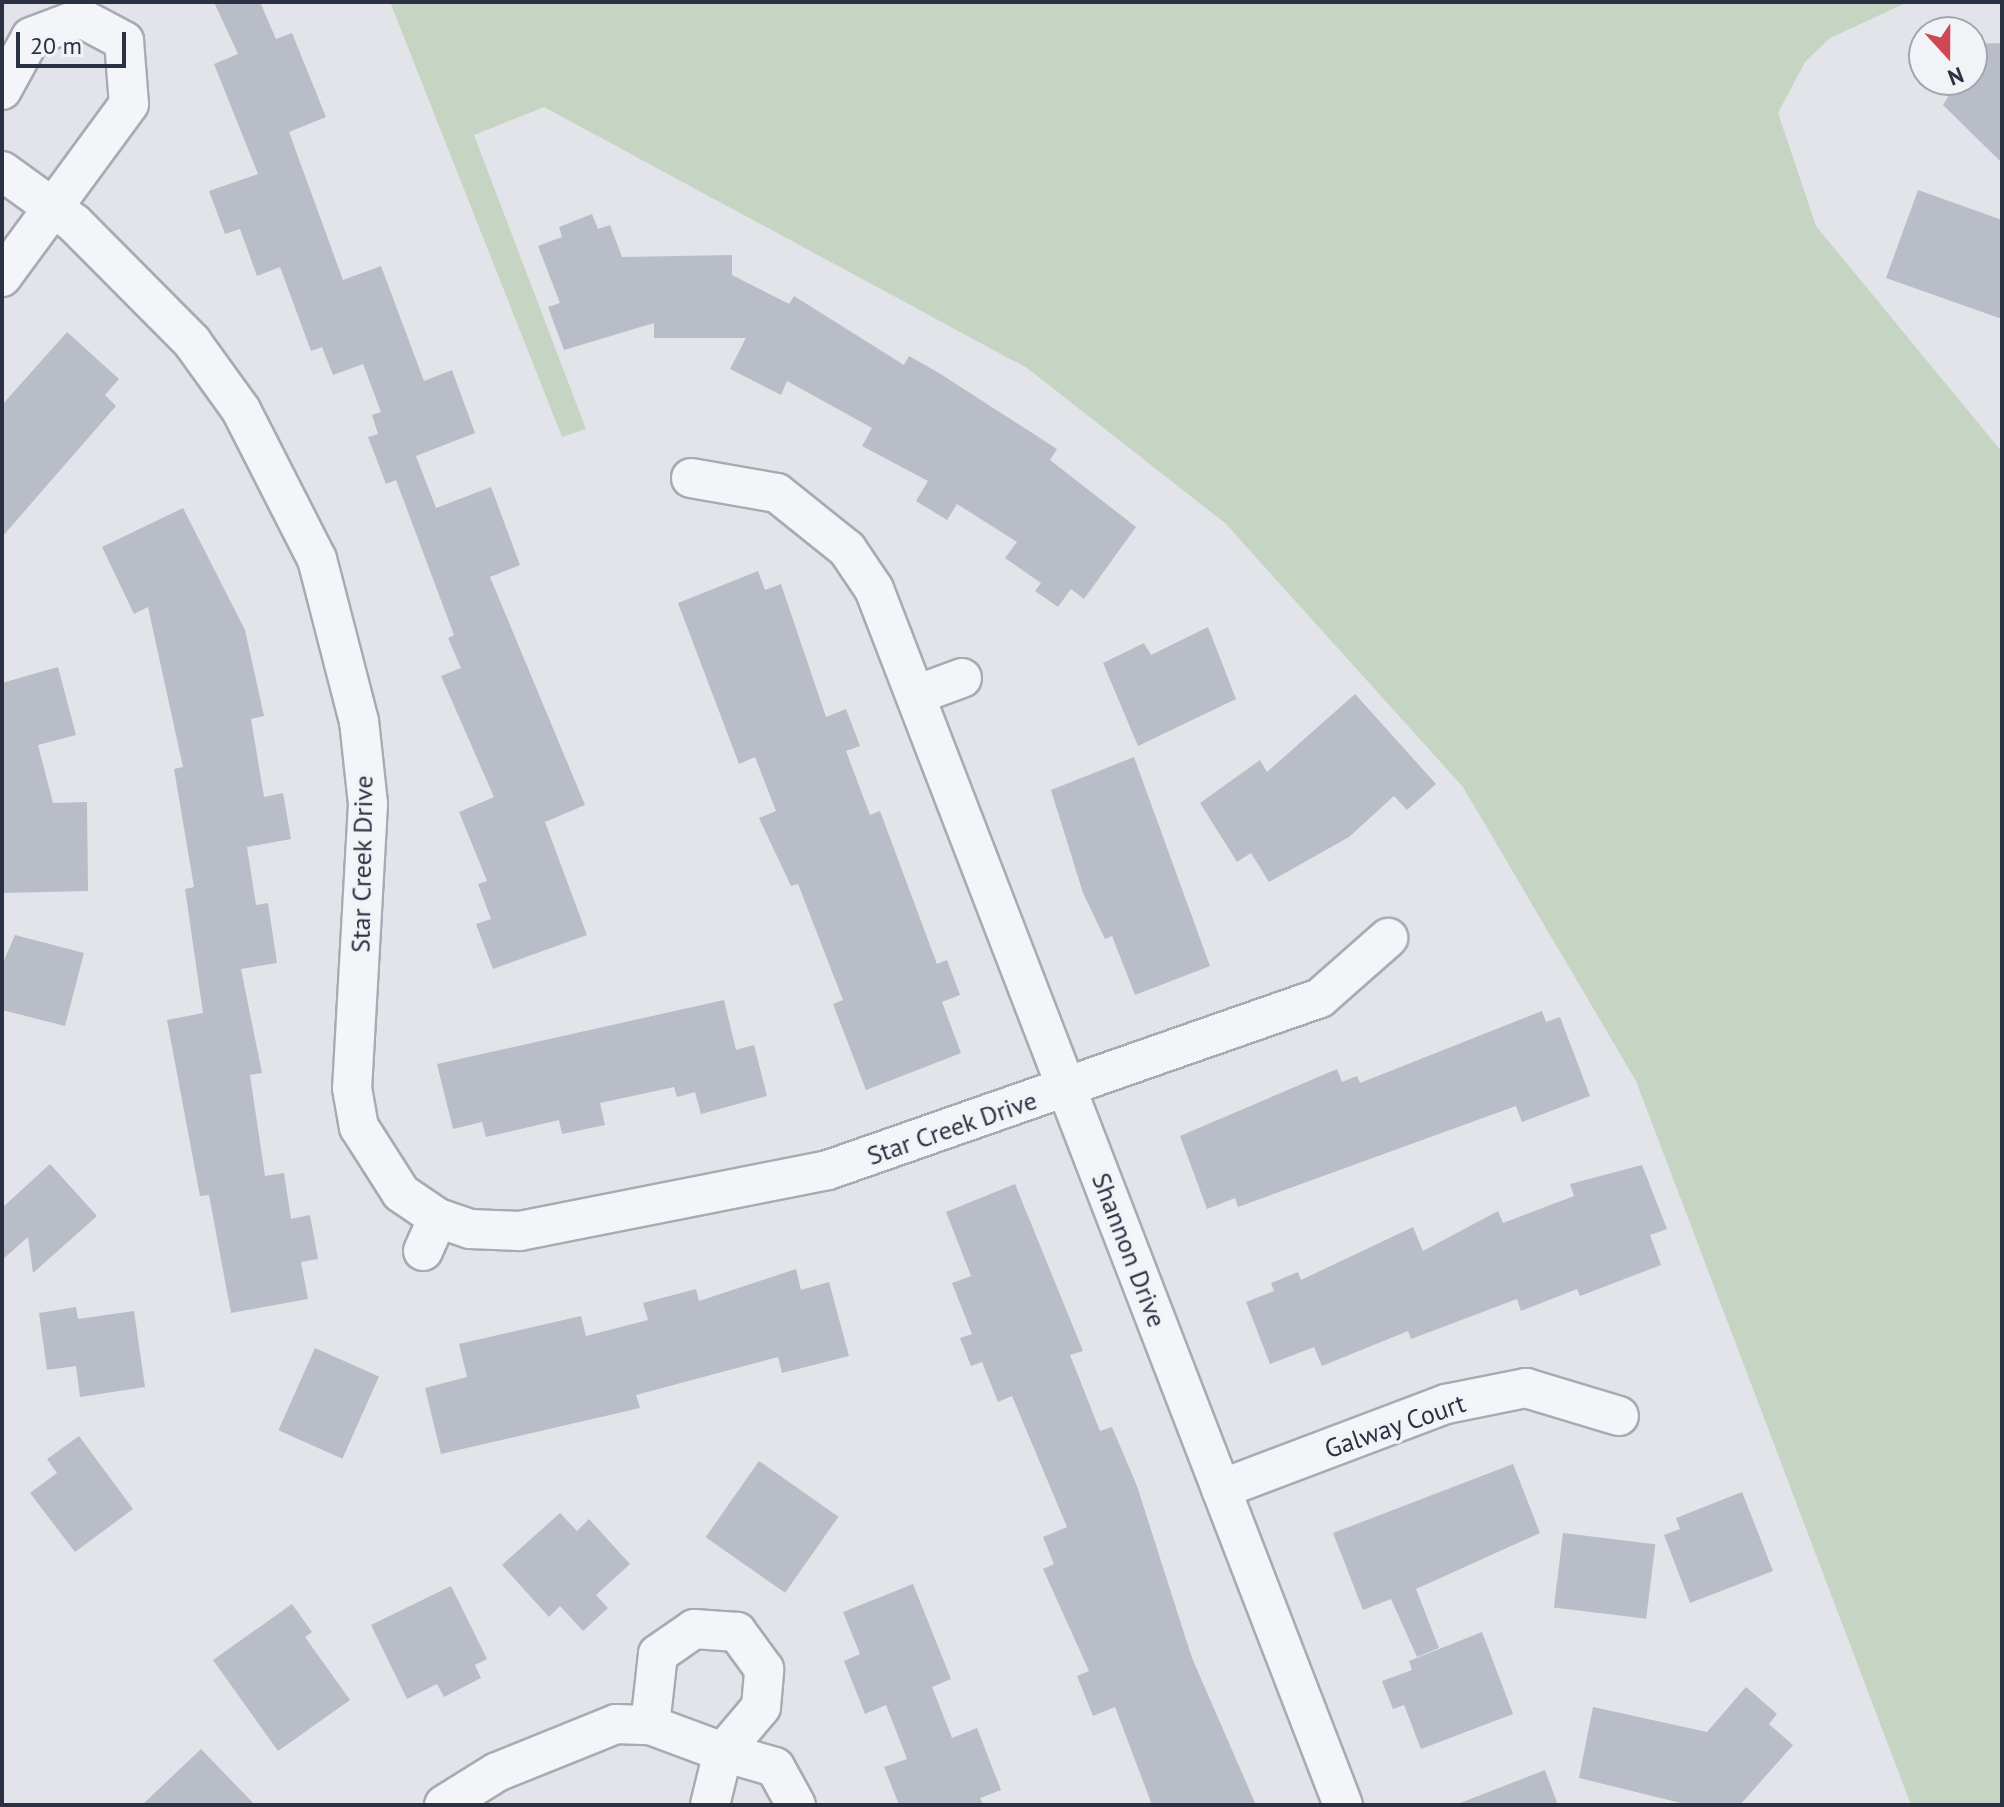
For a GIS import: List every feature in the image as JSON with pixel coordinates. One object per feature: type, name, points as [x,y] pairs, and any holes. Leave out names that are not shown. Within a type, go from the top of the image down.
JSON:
[{"type":"street","points":[[2,90],[31,37],[81,18],[124,41],[129,104],[56,209],[2,277]]},
{"type":"street","name":"Star Creek Drive","points":[[2,171],[56,209],[137,279],[192,342],[241,410],[317,559],[356,707],[368,804],[357,1114],[376,1163],[431,1234],[470,1229],[520,1231],[828,1170],[1320,998],[1388,938]]},
{"type":"street","name":"Shannon Drive","points":[[691,478],[777,493],[815,517],[874,589],[1343,1805]]},
{"type":"street","points":[[916,695],[962,678]]},
{"type":"street","name":"Galway Court","points":[[1221,1489],[1446,1404],[1526,1388],[1619,1416]]},
{"type":"street","points":[[650,1725],[658,1654],[694,1629],[737,1632],[764,1669],[761,1707],[723,1752],[710,1805]]},
{"type":"street","points":[[444,1805],[581,1733],[650,1725],[775,1767],[796,1805]]},
{"type":"green space","points":[[390,2],[1908,2],[1830,38],[1805,62],[1778,113],[1816,226],[2002,452],[2002,1805],[1911,1805],[1636,1081],[1463,787],[1225,523],[1027,368],[544,107],[474,135],[586,429],[562,437]]},
{"type":"building","points":[[214,2],[260,2],[276,39],[292,33],[326,117],[289,132],[343,280],[381,266],[424,381],[452,370],[475,433],[416,456],[436,508],[491,487],[520,565],[490,577],[585,805],[545,822],[587,935],[493,969],[476,924],[491,919],[478,884],[487,881],[459,812],[494,797],[441,676],[461,668],[448,638],[454,635],[396,480],[386,484],[368,437],[378,434],[372,415],[381,412],[363,364],[333,375],[322,347],[311,351],[280,267],[257,276],[240,229],[225,234],[209,191],[258,174],[214,64],[238,54]]},
{"type":"building","points":[[1988,43],[2002,43],[2002,163],[1943,105],[1948,96],[1988,96]]},
{"type":"building","points":[[1918,190],[2002,220],[2002,319],[1886,278]]},
{"type":"building","points":[[592,214],[598,229],[610,225],[622,257],[732,255],[732,275],[789,304],[794,296],[904,365],[909,356],[939,373],[1057,449],[1050,460],[1136,527],[1084,599],[1071,589],[1058,607],[1035,591],[1041,583],[1005,558],[1017,542],[957,504],[947,520],[916,501],[928,481],[862,446],[872,428],[787,381],[781,395],[730,369],[746,338],[654,338],[654,323],[564,350],[548,307],[560,303],[538,246],[562,237],[559,227]]},
{"type":"building","points":[[67,332],[119,379],[105,395],[116,406],[2,537],[2,405]]},
{"type":"building","points":[[183,508],[245,630],[264,716],[251,719],[264,797],[283,793],[291,839],[247,847],[256,905],[268,903],[277,963],[241,969],[262,1073],[250,1075],[265,1176],[284,1173],[291,1219],[310,1215],[318,1259],[301,1262],[308,1299],[231,1313],[209,1195],[200,1196],[167,1020],[203,1013],[185,889],[194,887],[174,769],[183,767],[148,607],[134,614],[102,547]]},
{"type":"building","points":[[758,571],[765,590],[781,584],[826,717],[846,709],[860,746],[846,751],[870,815],[880,811],[937,964],[947,960],[960,995],[942,1002],[961,1053],[866,1090],[833,1004],[843,1000],[798,884],[791,886],[759,818],[776,811],[755,757],[739,764],[678,603]]},
{"type":"building","points":[[1208,627],[1236,699],[1138,746],[1103,663],[1144,643],[1151,655]]},
{"type":"building","points":[[58,667],[76,735],[38,745],[53,803],[87,802],[88,891],[2,893],[2,683]]},
{"type":"building","points":[[1355,694],[1436,784],[1407,810],[1394,796],[1349,837],[1269,882],[1251,853],[1237,862],[1200,803],[1260,760],[1267,772]]},
{"type":"building","points":[[1134,757],[1210,966],[1135,995],[1112,936],[1105,939],[1083,893],[1051,790]]},
{"type":"building","points":[[15,935],[84,953],[65,1026],[2,1010],[2,965]]},
{"type":"building","points":[[724,1000],[736,1050],[754,1045],[767,1096],[701,1114],[695,1092],[677,1097],[674,1087],[600,1103],[605,1125],[562,1134],[559,1120],[486,1137],[482,1122],[453,1129],[437,1064]]},
{"type":"building","points":[[1542,1011],[1546,1022],[1560,1017],[1590,1096],[1522,1122],[1516,1106],[1238,1207],[1235,1198],[1207,1209],[1180,1136],[1337,1069],[1342,1082],[1357,1076],[1360,1083]]},
{"type":"building","points":[[50,1164],[97,1216],[33,1273],[28,1237],[2,1260],[2,1208]]},
{"type":"building","points":[[1642,1165],[1667,1229],[1650,1235],[1661,1265],[1580,1296],[1577,1289],[1521,1311],[1517,1299],[1411,1339],[1408,1331],[1322,1366],[1314,1347],[1270,1364],[1246,1302],[1274,1291],[1271,1283],[1298,1272],[1301,1280],[1413,1227],[1423,1251],[1498,1211],[1503,1223],[1574,1196],[1570,1184]]},
{"type":"building","points":[[1015,1184],[1083,1351],[1070,1355],[1100,1431],[1112,1427],[1137,1486],[1192,1658],[1256,1805],[1152,1805],[1115,1707],[1093,1716],[1077,1676],[1089,1671],[1043,1569],[1054,1564],[1043,1537],[1067,1527],[1012,1396],[998,1402],[982,1362],[971,1366],[960,1338],[972,1334],[952,1283],[971,1276],[946,1212]]},
{"type":"building","points":[[796,1269],[801,1290],[829,1282],[849,1356],[782,1373],[778,1357],[636,1395],[640,1408],[441,1454],[425,1388],[467,1377],[459,1344],[581,1316],[586,1336],[648,1320],[643,1303],[696,1289],[699,1301]]},
{"type":"building","points":[[76,1307],[78,1319],[134,1311],[145,1387],[80,1397],[76,1366],[47,1370],[39,1313]]},
{"type":"building","points":[[315,1348],[379,1376],[342,1459],[278,1430]]},
{"type":"building","points":[[79,1436],[133,1509],[75,1552],[30,1493],[57,1473],[47,1459]]},
{"type":"building","points":[[759,1461],[838,1517],[785,1593],[706,1537]]},
{"type":"building","points":[[1513,1464],[1540,1533],[1416,1589],[1439,1648],[1417,1657],[1391,1599],[1363,1610],[1333,1533]]},
{"type":"building","points":[[1742,1492],[1773,1571],[1690,1603],[1664,1535],[1680,1529],[1676,1518]]},
{"type":"building","points":[[560,1513],[577,1531],[589,1519],[630,1564],[596,1595],[608,1608],[583,1631],[560,1606],[549,1617],[502,1565]]},
{"type":"building","points":[[1563,1533],[1655,1544],[1646,1619],[1554,1607]]},
{"type":"building","points":[[913,1584],[951,1679],[932,1687],[952,1738],[977,1728],[1001,1790],[980,1798],[983,1805],[899,1805],[884,1767],[907,1759],[886,1705],[865,1714],[844,1661],[860,1654],[843,1612]]},
{"type":"building","points":[[451,1586],[487,1659],[475,1665],[481,1678],[444,1697],[437,1684],[407,1699],[371,1625]]},
{"type":"building","points":[[292,1604],[312,1632],[305,1637],[350,1700],[278,1751],[213,1660]]},
{"type":"building","points":[[1482,1632],[1513,1714],[1421,1749],[1404,1705],[1393,1709],[1382,1681],[1412,1670],[1409,1661]]},
{"type":"building","points":[[1746,1687],[1777,1714],[1769,1724],[1793,1745],[1740,1805],[1689,1805],[1579,1778],[1593,1707],[1707,1732]]},
{"type":"building","points":[[201,1749],[255,1805],[142,1805]]},
{"type":"building","points":[[1545,1770],[1558,1805],[1460,1805],[1460,1803]]}]
